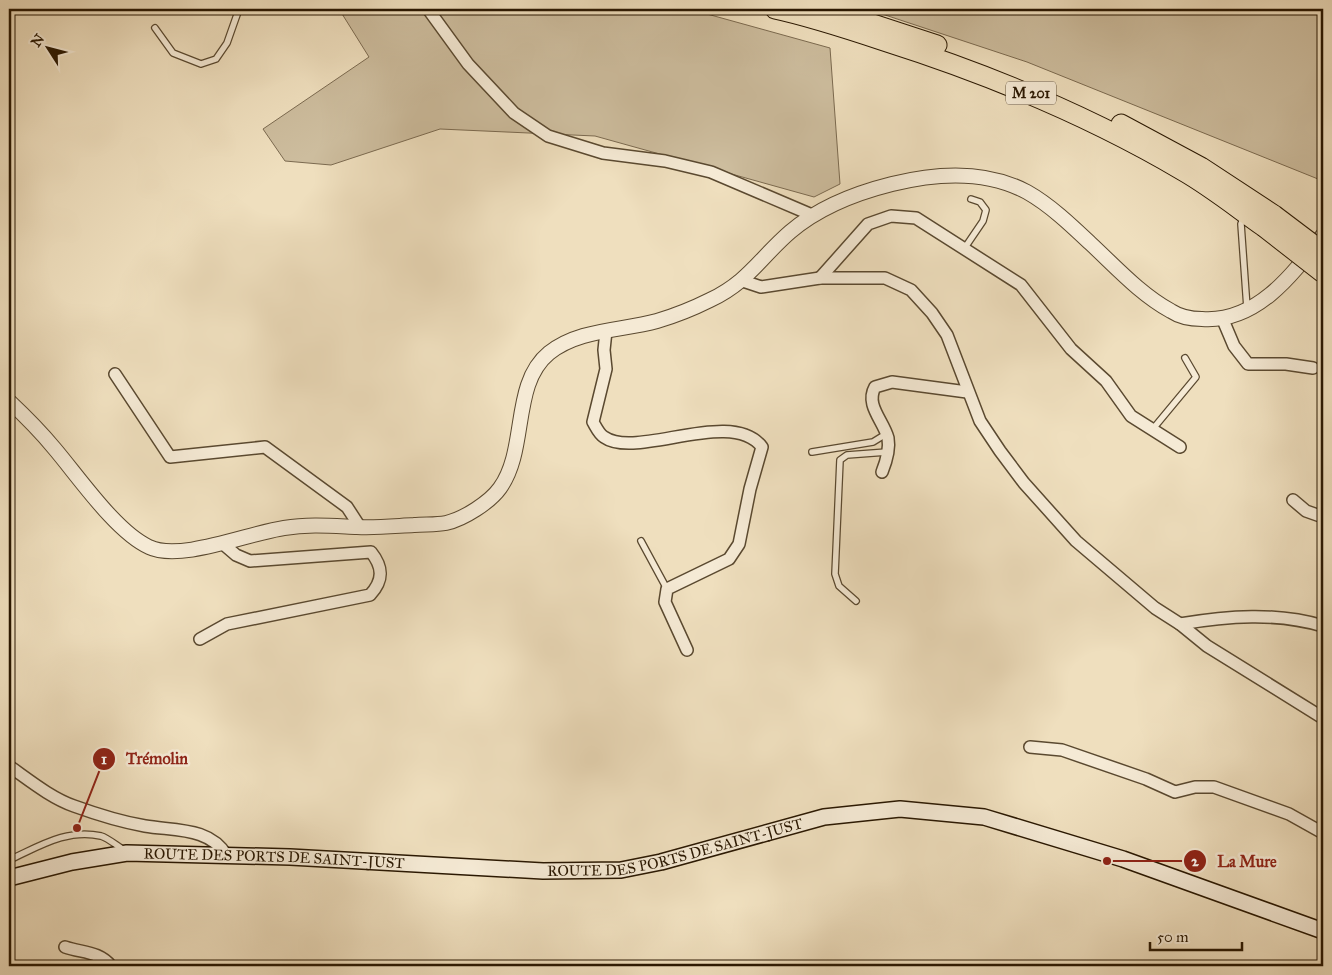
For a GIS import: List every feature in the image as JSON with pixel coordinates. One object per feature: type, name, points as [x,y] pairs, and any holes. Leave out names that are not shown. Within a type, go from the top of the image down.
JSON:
[{"type":"highway","name":"M 201","points":[[775,9],[808,16],[946,60],[1026,91],[1086,118],[1184,171],[1245,214],[1269,221],[1323,252]]},
{"type":"highway","name":"M 201","points":[[827,9],[895,29],[995,66],[1065,96],[1151,138],[1200,167],[1269,221],[1323,272]]},
{"type":"main road","name":"ROUTE DES PORTS DE SAINT-JUST","points":[[9,878],[72,862],[127,853],[543,871],[621,870],[661,862],[824,817],[900,809],[984,817],[1123,859],[1323,931]]},
{"type":"street","points":[[428,9],[468,64],[507,106],[548,136],[603,153],[666,161],[711,172],[812,215]]},
{"type":"street","points":[[9,402],[33,423],[99,504],[148,547],[170,553],[283,528],[322,524],[360,527],[448,523],[474,510],[499,490],[514,461],[528,382],[546,355],[569,340],[657,321],[709,301],[743,281],[788,234],[812,215],[856,195],[892,184],[932,176],[960,175],[983,178],[1025,191],[1066,220],[1141,291],[1175,314],[1198,319],[1223,320],[1248,310],[1272,294],[1294,272],[1323,235]]},
{"type":"street","points":[[820,278],[868,224],[891,216],[916,218],[1021,285],[1071,349],[1106,381],[1131,416],[1180,447]]},
{"type":"street","points":[[743,281],[761,287],[820,278],[885,278],[911,290],[932,313],[947,335],[962,368],[967,392],[980,420],[1000,451],[1024,483],[1076,541],[1154,608],[1180,624],[1207,646],[1323,718]]},
{"type":"street","points":[[1223,320],[1234,346],[1248,364],[1286,364],[1313,368]]},
{"type":"street","points":[[606,331],[604,350],[606,369],[592,422],[603,437],[618,443],[707,432],[732,433],[756,440],[762,447],[750,489],[739,544],[729,558],[667,589],[665,602],[687,650]]},
{"type":"street","points":[[115,374],[170,457],[265,447],[347,507],[360,527]]},
{"type":"street","points":[[882,472],[888,452],[886,434],[871,404],[870,395],[875,387],[892,382],[967,392]]},
{"type":"street","points":[[1294,500],[1306,511],[1323,517]]},
{"type":"street","points":[[200,639],[227,624],[370,595],[381,578],[380,564],[371,552],[250,561],[236,555],[222,543]]},
{"type":"street","points":[[1180,624],[1212,618],[1260,616],[1323,626]]},
{"type":"street","points":[[1030,747],[1062,750],[1146,779],[1175,792],[1195,787],[1214,787],[1289,814],[1323,833]]},
{"type":"street","points":[[9,766],[73,806],[144,826],[186,830],[211,838],[221,845],[227,856]]},
{"type":"street","points":[[65,947],[76,951],[89,951],[111,966]]},
{"type":"lane","points":[[155,28],[173,53],[201,64],[216,59],[227,43],[239,9]]},
{"type":"lane","points":[[964,249],[984,221],[986,210],[980,202],[972,199]]},
{"type":"lane","points":[[1245,214],[1241,224],[1248,310]]},
{"type":"lane","points":[[1152,430],[1196,377],[1185,358]]},
{"type":"lane","points":[[812,452],[873,442],[886,434]]},
{"type":"lane","points":[[856,601],[839,586],[835,574],[840,460],[847,455],[888,452]]},
{"type":"lane","points":[[641,541],[667,589]]},
{"type":"lane","points":[[9,860],[58,837],[81,834],[102,836],[127,853]]},
{"type":"shaded area","points":[[339,9],[689,9],[830,48],[840,184],[814,197],[595,136],[440,129],[331,165],[285,161],[263,129],[369,57]]},
{"type":"shaded area","points":[[867,9],[1323,9],[1323,181],[1027,62]]},
{"type":"place","name":"Trémolin","points":[[77,828]]},
{"type":"place","name":"La Mure","points":[[1107,861]]}]
